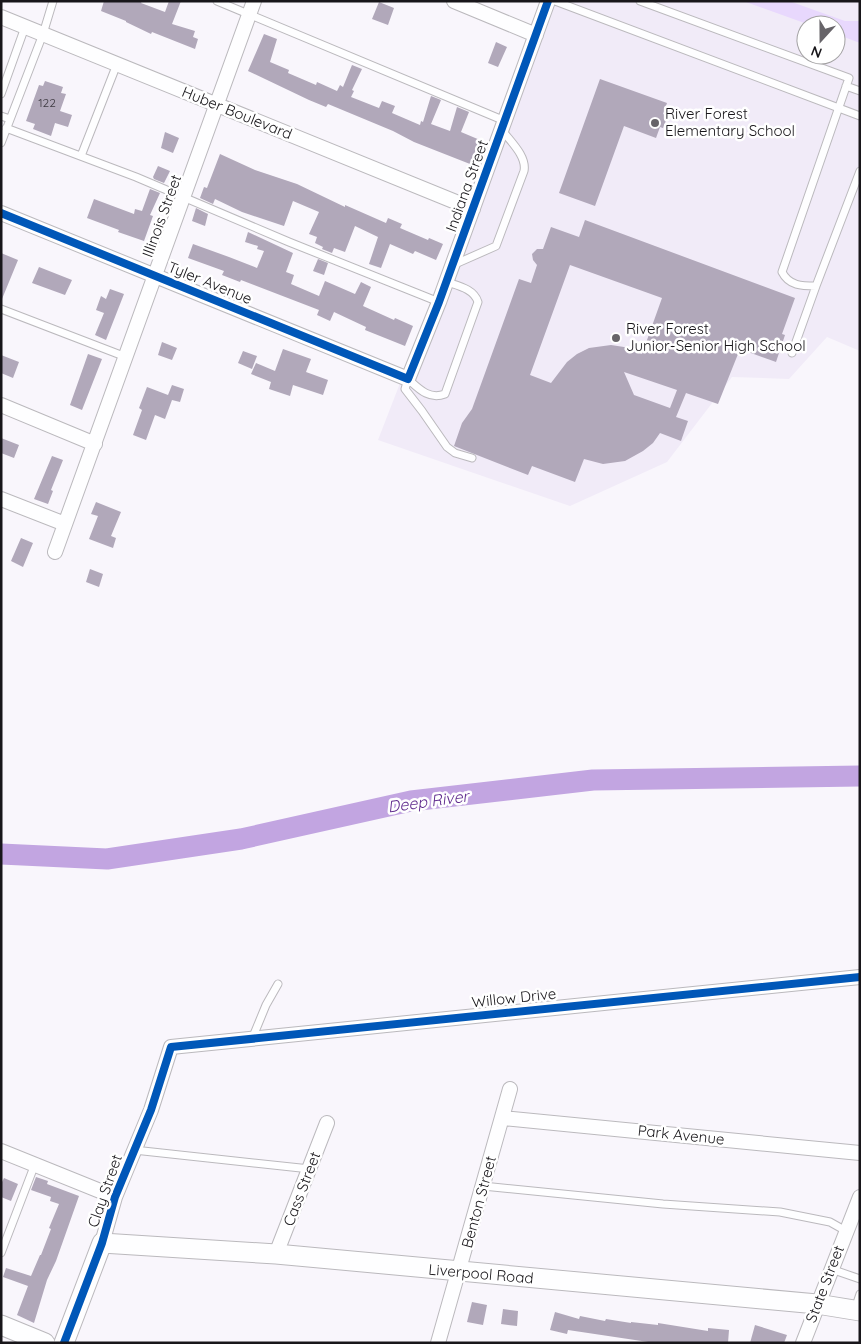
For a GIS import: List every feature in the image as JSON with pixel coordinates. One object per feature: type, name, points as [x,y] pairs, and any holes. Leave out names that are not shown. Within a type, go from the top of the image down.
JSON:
[{"type":"street","points":[[454,1],[536,35]]},
{"type":"street","name":"Indiana Street","points":[[408,379],[447,282],[548,1]]},
{"type":"street","name":"Illinois Street","points":[[55,552],[252,8]]},
{"type":"street","name":"Huber Boulevard","points":[[1,17],[473,210]]},
{"type":"street","name":"Tyler Avenue","points":[[1,213],[408,379]]},
{"type":"street","points":[[1,405],[94,444]]},
{"type":"street","points":[[1,499],[65,524]]},
{"type":"street","name":"Willow Drive","points":[[171,1047],[860,977]]},
{"type":"street","name":"Clay Street","points":[[64,1343],[102,1244],[115,1197],[151,1110],[171,1047]]},
{"type":"street","name":"Benton Street","points":[[438,1343],[460,1272],[510,1089]]},
{"type":"street","name":"Park Avenue","points":[[502,1118],[860,1153]]},
{"type":"street","name":"Cass Street","points":[[276,1254],[327,1123]]},
{"type":"street","points":[[1,1151],[115,1197]]},
{"type":"street","name":"State Street","points":[[803,1343],[860,1197]]},
{"type":"street","name":"Liverpool Road","points":[[102,1244],[276,1254],[817,1304],[858,1305]]},
{"type":"street","points":[[1,1325],[45,1343]]},
{"type":"lane","points":[[1,143],[43,34],[53,1]]},
{"type":"lane","points":[[217,1],[236,10],[252,8],[503,125],[524,161],[525,166],[521,180],[496,246],[453,265]]},
{"type":"lane","points":[[555,1],[860,116]]},
{"type":"lane","points":[[640,1],[849,78],[782,272],[785,278],[792,284],[816,286]]},
{"type":"lane","points":[[1,94],[25,27]]},
{"type":"lane","points":[[81,156],[117,64]]},
{"type":"lane","points":[[846,86],[860,91]]},
{"type":"lane","points":[[1,116],[10,119]]},
{"type":"lane","points":[[6,128],[184,197],[289,242],[439,302]]},
{"type":"lane","points":[[792,353],[860,171]]},
{"type":"lane","points":[[447,282],[470,291],[476,295],[478,302],[445,394],[435,397],[426,394],[408,379],[405,389],[447,447],[472,458]]},
{"type":"lane","points":[[1,309],[126,357]]},
{"type":"lane","points":[[252,1038],[266,1005],[278,984]]},
{"type":"lane","points":[[134,1150],[310,1169]]},
{"type":"lane","points":[[1,1253],[5,1234],[34,1164]]},
{"type":"lane","points":[[483,1186],[662,1204],[780,1212],[830,1222],[846,1231]]},
{"type":"lane","points":[[831,1269],[860,1278]]},
{"type":"shaded area","points":[[548,1],[860,1],[860,351],[827,337],[789,379],[732,377],[667,462],[570,506],[378,440]]},
{"type":"shaded area","points":[[743,1],[789,1],[828,15],[796,15],[796,20]]},
{"type":"shaded area","points":[[846,21],[860,21],[860,43],[846,38]]},
{"type":"building","points":[[104,1],[142,1],[141,3],[165,12],[169,1],[181,1],[172,24],[195,31],[193,37],[198,39],[195,49],[152,32],[151,34],[101,11]]},
{"type":"building","points":[[379,2],[394,8],[388,25],[372,19]]},
{"type":"building","points":[[264,34],[277,39],[270,62],[289,70],[288,73],[316,85],[317,82],[337,91],[340,85],[343,87],[352,65],[362,69],[352,90],[354,91],[351,97],[379,108],[382,101],[395,106],[392,113],[420,125],[421,121],[423,122],[431,96],[441,100],[431,124],[450,131],[457,107],[469,112],[461,132],[480,140],[470,164],[414,142],[393,131],[328,104],[326,107],[309,100],[248,71]]},
{"type":"building","points":[[496,42],[507,47],[498,67],[488,63]]},
{"type":"building","points":[[600,79],[667,103],[663,114],[668,116],[663,128],[660,127],[656,138],[624,126],[595,206],[559,193]]},
{"type":"building","points":[[45,81],[63,87],[61,93],[66,94],[60,111],[72,115],[68,127],[55,123],[51,136],[33,129],[35,124],[26,121],[39,85],[43,86]]},
{"type":"building","points":[[165,132],[179,138],[173,153],[161,148]]},
{"type":"building","points":[[220,154],[255,170],[297,184],[345,207],[345,205],[386,223],[388,218],[402,224],[400,228],[443,244],[436,260],[415,251],[413,254],[390,244],[381,268],[369,264],[378,237],[355,226],[345,252],[334,248],[332,253],[322,249],[323,247],[315,243],[317,237],[309,234],[319,212],[293,201],[284,226],[242,212],[215,199],[213,204],[200,198],[204,187],[207,188]]},
{"type":"building","points":[[158,166],[170,171],[164,183],[153,177]]},
{"type":"building","points":[[150,189],[160,193],[150,215],[153,216],[144,241],[87,218],[94,199],[134,214],[135,209],[142,211]]},
{"type":"building","points":[[196,208],[208,214],[205,226],[192,221]]},
{"type":"building","points":[[585,220],[795,298],[782,334],[785,335],[776,362],[740,349],[718,404],[686,393],[676,417],[688,421],[681,441],[660,433],[653,443],[643,451],[625,461],[603,464],[584,459],[575,482],[532,466],[528,475],[454,446],[462,423],[472,409],[519,279],[531,283],[537,265],[533,260],[532,254],[537,249],[543,249],[551,227],[579,237]],"holes":[[[570,265],[662,298],[642,354],[624,347],[611,345],[589,348],[567,362],[551,383],[530,375]],[[624,372],[677,390],[670,408],[634,395]]]},
{"type":"building","points":[[248,232],[293,253],[286,272],[294,275],[291,284],[319,296],[325,281],[355,294],[361,282],[371,287],[363,306],[413,326],[405,346],[365,330],[366,327],[334,312],[330,321],[317,315],[319,310],[241,280],[240,282],[222,275],[224,271],[188,258],[193,244],[257,268],[264,251],[257,249],[258,246],[245,242]]},
{"type":"building","points":[[1,253],[18,260],[2,299],[1,299]]},
{"type":"building","points":[[318,259],[328,263],[324,275],[313,271]]},
{"type":"building","points":[[39,267],[72,280],[65,295],[32,283]]},
{"type":"building","points":[[110,289],[124,294],[106,340],[95,335],[104,313],[96,310],[101,296],[106,299]]},
{"type":"building","points":[[162,342],[177,348],[172,360],[158,355]]},
{"type":"building","points":[[283,349],[311,359],[306,372],[328,380],[323,395],[293,385],[290,396],[269,389],[271,382],[251,374],[256,363],[275,371]]},
{"type":"building","points":[[243,351],[257,356],[252,369],[238,363]]},
{"type":"building","points":[[88,354],[102,359],[82,410],[70,405]]},
{"type":"building","points":[[1,355],[19,362],[13,378],[1,373]]},
{"type":"building","points":[[172,385],[184,389],[180,402],[172,400],[165,419],[155,415],[146,440],[133,435],[142,410],[139,408],[147,387],[168,395]]},
{"type":"building","points":[[1,438],[19,445],[14,458],[1,453]]},
{"type":"building","points":[[52,456],[63,460],[51,490],[53,491],[48,504],[34,499]]},
{"type":"building","points":[[96,502],[121,512],[111,536],[116,538],[113,548],[89,539],[98,516],[91,514]]},
{"type":"building","points":[[21,538],[33,543],[23,567],[11,561]]},
{"type":"building","points":[[90,569],[103,574],[99,587],[86,582]]},
{"type":"building","points":[[36,1177],[48,1181],[47,1184],[79,1196],[56,1261],[47,1280],[34,1323],[17,1315],[28,1286],[3,1277],[6,1268],[31,1276],[51,1229],[49,1228],[59,1204],[50,1201],[51,1197],[31,1190]]},
{"type":"building","points":[[4,1178],[18,1184],[11,1201],[1,1197],[1,1184]]},
{"type":"building","points":[[472,1302],[487,1305],[483,1325],[467,1322]]},
{"type":"building","points":[[503,1309],[518,1311],[517,1326],[501,1324]]},
{"type":"building","points":[[555,1312],[579,1319],[580,1316],[605,1321],[606,1319],[631,1323],[658,1325],[658,1323],[708,1331],[708,1328],[729,1330],[728,1343],[655,1343],[568,1330],[567,1334],[550,1330]]},
{"type":"building","points":[[755,1325],[787,1335],[784,1343],[750,1343]]},
{"type":"waterway","name":"Deep River","points":[[1,854],[107,859],[241,839],[411,801],[593,780],[860,776]]},
{"type":"cycle path","points":[[1,213],[408,379],[439,302],[548,1]]},
{"type":"cycle path","points":[[64,1343],[102,1243],[115,1197],[151,1110],[171,1047],[860,977]]},
{"type":"place","name":"River Forest Elementary School","points":[[655,123]]},
{"type":"place","name":"River Forest Junior-Senior High School","points":[[616,338]]}]
